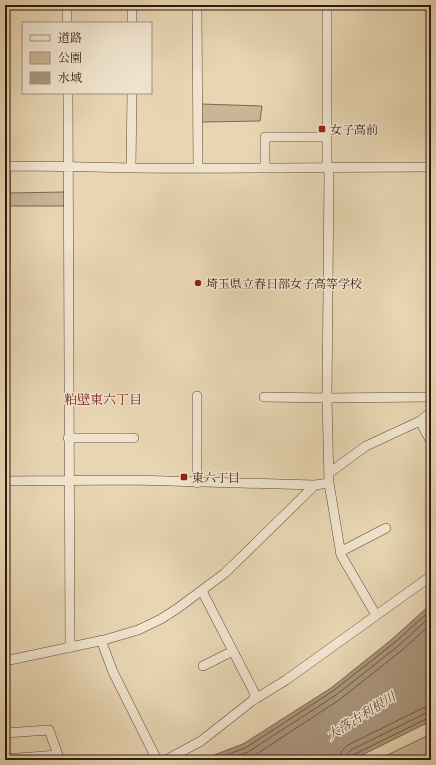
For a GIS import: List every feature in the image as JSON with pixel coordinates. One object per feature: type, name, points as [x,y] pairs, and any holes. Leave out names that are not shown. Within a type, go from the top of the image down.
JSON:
[{"type":"street","points":[[67,5],[67,22]]},
{"type":"street","points":[[132,5],[132,22]]},
{"type":"street","points":[[197,5],[198,168]]},
{"type":"street","points":[[327,5],[327,167],[329,173],[327,398],[329,473],[340,552],[376,615]]},
{"type":"street","points":[[68,94],[68,480],[70,648]]},
{"type":"street","points":[[131,168],[132,94]]},
{"type":"street","points":[[265,168],[265,137],[327,137]]},
{"type":"street","points":[[5,337],[6,166],[131,168],[431,167]]},
{"type":"street","points":[[197,396],[197,482]]},
{"type":"street","points":[[264,397],[431,397]]},
{"type":"street","points":[[329,473],[366,446],[420,421],[431,412]]},
{"type":"street","points":[[420,421],[431,442]]},
{"type":"street","points":[[68,438],[134,438]]},
{"type":"street","points":[[5,481],[68,480],[315,485],[330,483]]},
{"type":"street","points":[[5,661],[102,640],[138,630],[162,619],[225,573],[315,485]]},
{"type":"street","points":[[340,552],[386,528]]},
{"type":"street","points":[[166,760],[200,741],[254,700],[286,680],[431,576]]},
{"type":"street","points":[[202,590],[254,694],[254,700]]},
{"type":"street","points":[[102,640],[113,672],[157,760]]},
{"type":"street","points":[[203,666],[233,651]]},
{"type":"street","points":[[5,733],[49,730],[58,755],[5,759]]},
{"type":"green space","points":[[201,104],[262,106],[260,121],[202,122]]},
{"type":"green space","points":[[64,192],[64,206],[10,206],[10,193]]},
{"type":"green space","points":[[431,734],[431,760],[377,760]]},
{"type":"water","name":"大落古利根川","points":[[431,604],[431,721],[352,760],[201,760],[243,744],[331,688],[391,640]]},
{"type":"place","name":"女子高前","points":[[322,129]]},
{"type":"place","name":"埼玉県立春日部女子高等学校","points":[[198,283]]},
{"type":"place","name":"東六丁目","points":[[184,477]]},
{"type":"district","name":"粕壁東六丁目","points":[[103,399]]}]
